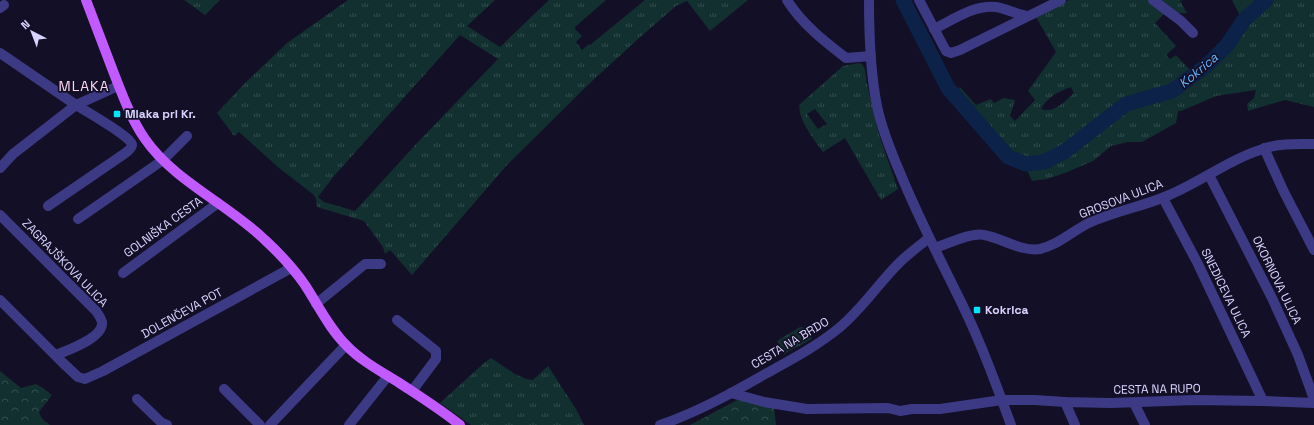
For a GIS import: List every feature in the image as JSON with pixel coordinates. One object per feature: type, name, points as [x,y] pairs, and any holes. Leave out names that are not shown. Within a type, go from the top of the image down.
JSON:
[{"type":"main road","name":"GOLNIŠKA CESTA","points":[[86,0],[118,86],[144,138],[163,160],[265,239],[305,285],[332,328],[346,345],[373,367],[435,406],[460,425]]},
{"type":"street","points":[[787,0],[793,10],[807,26],[846,58],[871,56]]},
{"type":"street","points":[[869,0],[871,56],[877,107],[887,142],[929,238],[972,325],[1011,425]]},
{"type":"street","points":[[919,0],[946,51],[951,53],[981,40],[1061,0]]},
{"type":"street","points":[[1152,0],[1181,21],[1192,33]]},
{"type":"street","points":[[934,29],[978,8],[995,7],[1027,16]]},
{"type":"street","points":[[0,53],[76,105],[125,136],[130,140],[132,145],[124,154],[48,206]]},
{"type":"street","points":[[0,168],[13,154],[76,105],[118,86]]},
{"type":"street","points":[[78,219],[163,160],[187,136]]},
{"type":"street","name":"GROSOVA ULICA","points":[[935,248],[983,234],[1020,247],[1039,249],[1066,238],[1089,223],[1117,212],[1163,198],[1209,176],[1236,160],[1264,148],[1291,144],[1314,144]]},
{"type":"street","points":[[1264,148],[1284,192],[1314,250]]},
{"type":"street","name":"OKORNOVA ULICA","points":[[1209,176],[1272,298],[1298,355],[1314,399]]},
{"type":"street","name":"SNEDICEVA ULICA","points":[[1163,198],[1202,271],[1263,401]]},
{"type":"street","name":"GOLNIŠKA CESTA","points":[[123,273],[218,203]]},
{"type":"street","name":"ZAGRAJŠKOVA ULICA","points":[[0,215],[96,311],[100,317],[102,322],[101,327],[92,338],[56,355]]},
{"type":"street","name":"CESTA NA BRDO","points":[[660,425],[678,419],[731,393],[807,350],[840,328],[864,304],[899,262],[929,238]]},
{"type":"street","points":[[316,304],[365,264],[380,264]]},
{"type":"street","name":"DOLENČEVA POT","points":[[56,355],[78,377],[84,379],[103,371],[291,268]]},
{"type":"street","points":[[0,300],[56,355]]},
{"type":"street","points":[[397,320],[436,351],[436,359],[412,391]]},
{"type":"street","points":[[270,425],[346,345]]},
{"type":"street","points":[[349,425],[388,376]]},
{"type":"street","points":[[224,390],[260,425]]},
{"type":"street","name":"CESTA NA RUPO","points":[[731,393],[764,402],[807,409],[940,409],[1002,400],[1134,403],[1196,400],[1314,403]]},
{"type":"street","points":[[137,399],[162,423],[167,425]]},
{"type":"street","points":[[1065,402],[1075,425]]},
{"type":"street","points":[[1134,403],[1145,425]]},
{"type":"green space","points":[[184,0],[220,0],[205,15]]},
{"type":"green space","points":[[348,0],[495,0],[467,26],[500,47],[549,0],[606,0],[575,27],[575,29],[582,36],[576,42],[582,50],[645,0],[748,0],[710,31],[687,1],[676,6],[590,83],[507,165],[412,275],[390,250],[385,254],[383,247],[364,221],[317,207],[314,195],[279,168],[239,132],[234,136],[217,113],[245,83],[287,43]],"holes":[[[460,35],[498,59],[418,142],[355,211],[324,202],[318,197],[334,176]]]},
{"type":"green space","points":[[1069,0],[1149,0],[1166,12],[1155,23],[1176,46],[1166,55],[1170,59],[1176,55],[1191,71],[1164,90],[1136,98],[1117,107],[1071,143],[1043,159],[1033,161],[1020,157],[1011,153],[1002,145],[977,116],[958,89],[960,87],[976,105],[991,99],[994,103],[1004,98],[1015,100],[1010,116],[1015,121],[1035,100],[1028,91],[1056,52],[1036,17]],"holes":[[[1071,87],[1074,93],[1055,108],[1050,110],[1041,109],[1050,98],[1058,93]]]},
{"type":"green space","points":[[1156,0],[1182,0],[1180,1],[1187,13],[1174,12]]},
{"type":"green space","points":[[1232,0],[1259,0],[1241,18]]},
{"type":"green space","points":[[1274,0],[1314,0],[1314,107],[1285,100],[1248,111],[1247,104],[1254,98],[1256,90],[1216,96],[1178,111],[1176,123],[1142,142],[1128,142],[1111,146],[1093,161],[1047,179],[1032,181],[1026,168],[1036,167],[1054,161],[1129,106],[1138,102],[1172,95],[1190,84],[1224,54],[1250,17]]},
{"type":"green space","points":[[859,63],[862,64],[865,69],[879,135],[898,189],[881,200],[845,138],[823,152],[807,129],[801,115],[800,104],[843,66]],"holes":[[[815,109],[827,124],[818,129],[807,114]]]},
{"type":"green space","points":[[800,327],[806,329],[812,339],[784,354],[777,341]]},
{"type":"green space","points":[[491,358],[515,374],[526,379],[533,380],[548,366],[576,409],[584,425],[471,425],[440,403]]},
{"type":"green space","points":[[0,371],[21,388],[36,384],[52,395],[39,412],[42,419],[50,425],[0,425]]},
{"type":"green space","points":[[741,398],[774,406],[776,425],[690,425]]},
{"type":"waterway","name":"Kokrica","points":[[903,0],[948,88],[1008,157],[1026,164],[1044,162],[1064,152],[1126,104],[1172,91],[1206,66],[1227,45],[1244,20],[1266,0]]},
{"type":"place","name":"Mlaka pri Kr.","points":[[117,114]]},
{"type":"place","name":"Kokrica","points":[[977,310]]},
{"type":"district","name":"MLAKA","points":[[84,86]]}]
